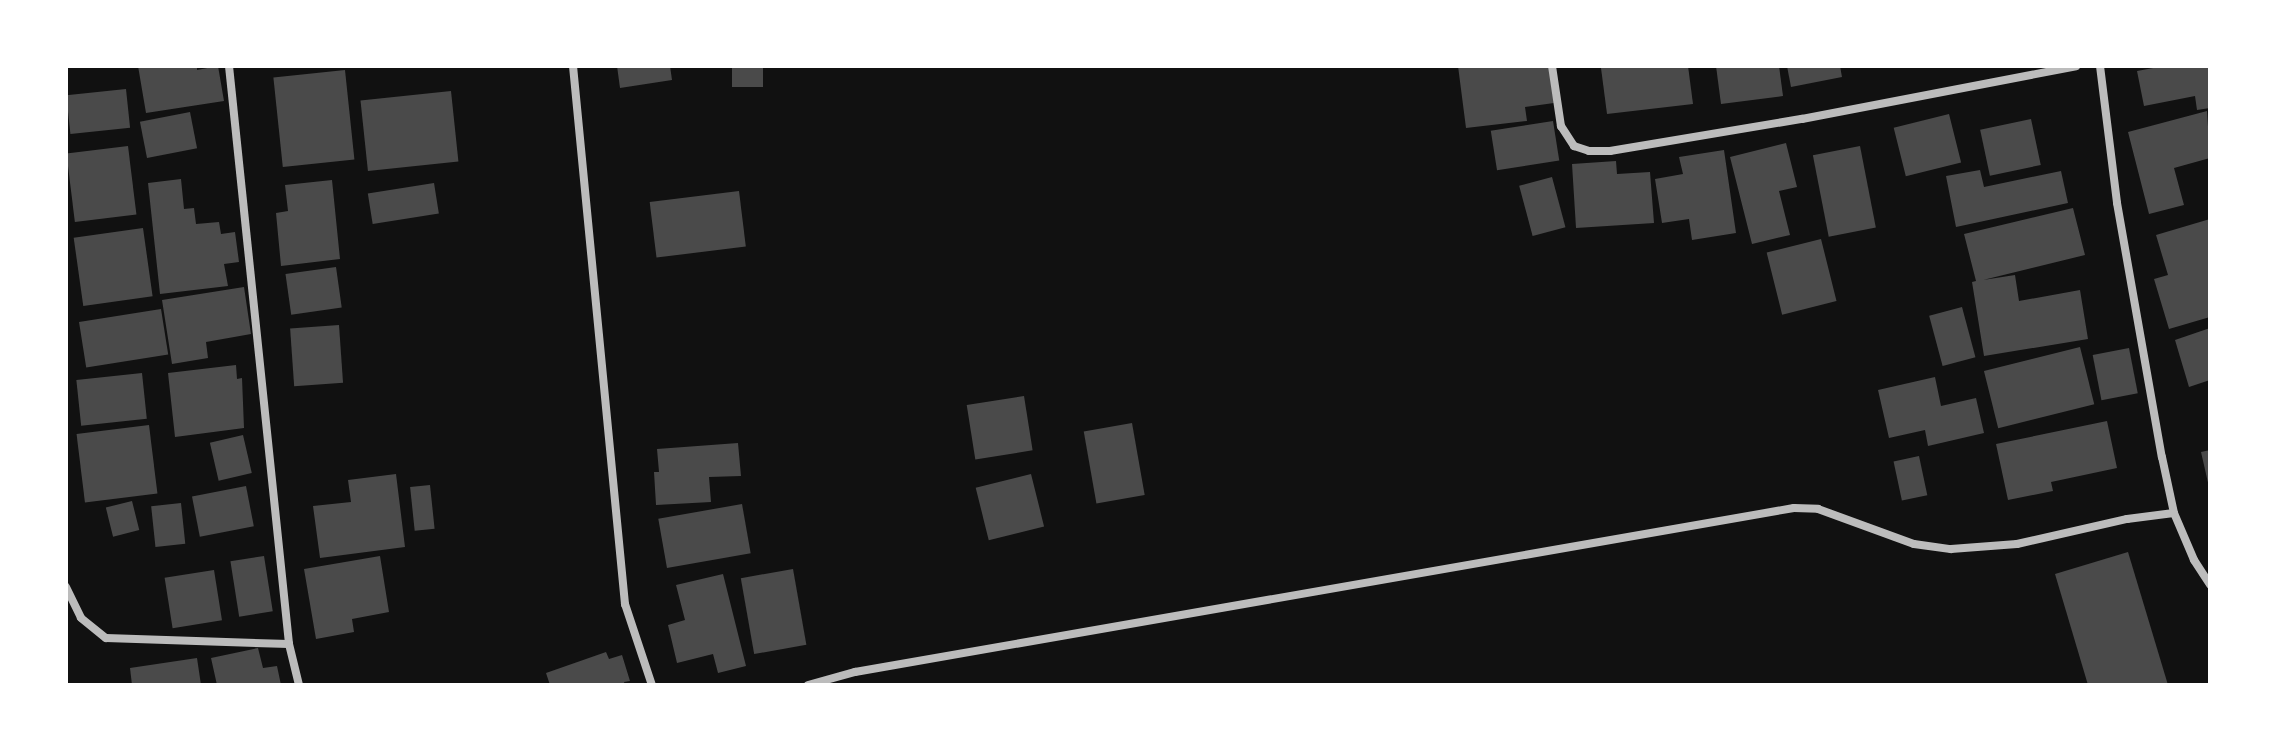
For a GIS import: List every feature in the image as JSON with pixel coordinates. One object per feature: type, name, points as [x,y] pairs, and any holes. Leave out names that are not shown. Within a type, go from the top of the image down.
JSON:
[{"type":"street","points":[[229,66],[289,644],[299,685]]},
{"type":"street","points":[[573,66],[625,604],[652,685]]},
{"type":"street","points":[[1552,66],[1561,126],[1574,146],[1589,151],[1610,151],[2076,66]]},
{"type":"street","points":[[2100,66],[2117,203],[2174,513],[2194,560],[2210,585]]},
{"type":"street","points":[[808,685],[855,672],[1794,508],[1818,509],[1914,544],[1951,549],[2017,544],[2127,519],[2174,513]]},
{"type":"street","points":[[66,587],[81,618],[106,638],[289,644]]},
{"type":"building","points":[[138,66],[197,66],[197,70],[218,66],[224,101],[146,113]]},
{"type":"building","points":[[617,66],[670,66],[672,80],[620,88]]},
{"type":"building","points":[[732,66],[763,66],[763,87],[732,87]]},
{"type":"building","points":[[1458,66],[1549,66],[1554,103],[1525,107],[1527,121],[1466,128]]},
{"type":"building","points":[[1688,66],[1693,104],[1607,114],[1601,68]]},
{"type":"building","points":[[1716,66],[1779,66],[1783,96],[1721,104]]},
{"type":"building","points":[[1787,66],[1840,66],[1842,77],[1791,87]]},
{"type":"building","points":[[2164,66],[2210,66],[2210,108],[2197,110],[2195,96],[2144,106],[2137,71]]},
{"type":"building","points":[[345,70],[354,160],[283,167],[273,78]]},
{"type":"building","points":[[126,89],[130,128],[70,134],[66,95]]},
{"type":"building","points":[[451,91],[458,162],[368,171],[360,101]]},
{"type":"building","points":[[2207,111],[2210,158],[2174,168],[2184,205],[2149,214],[2128,132]]},
{"type":"building","points":[[190,112],[197,148],[147,158],[140,122]]},
{"type":"building","points":[[1949,114],[1961,163],[1906,176],[1894,128]]},
{"type":"building","points":[[2031,119],[2041,165],[1990,176],[1980,130]]},
{"type":"building","points":[[1553,121],[1559,161],[1497,170],[1491,131]]},
{"type":"building","points":[[1786,143],[1797,187],[1779,191],[1790,235],[1752,244],[1730,157]]},
{"type":"building","points":[[128,146],[136,214],[75,222],[66,154]]},
{"type":"building","points":[[1860,146],[1876,227],[1829,237],[1813,155]]},
{"type":"building","points":[[1724,150],[1736,233],[1692,240],[1689,219],[1662,223],[1655,179],[1683,174],[1679,157]]},
{"type":"building","points":[[1616,161],[1617,174],[1650,172],[1654,223],[1576,228],[1572,164]]},
{"type":"building","points":[[1980,170],[1984,187],[2061,171],[2068,203],[1956,227],[1946,176]]},
{"type":"building","points":[[1552,177],[1565,227],[1533,236],[1519,186]]},
{"type":"building","points":[[181,179],[184,209],[194,208],[196,224],[219,222],[221,234],[235,232],[239,262],[224,264],[228,286],[160,294],[148,183]]},
{"type":"building","points":[[332,180],[340,259],[281,266],[276,213],[288,211],[285,185]]},
{"type":"building","points":[[434,183],[439,214],[373,224],[368,193]]},
{"type":"building","points":[[739,191],[746,247],[656,258],[650,202]]},
{"type":"building","points":[[2073,208],[2085,255],[1983,280],[2015,275],[2019,301],[2080,290],[2088,339],[1984,356],[1972,282],[1976,281],[1964,234]]},
{"type":"building","points":[[2210,219],[2210,317],[2169,329],[2154,279],[2168,275],[2156,235]]},
{"type":"building","points":[[143,228],[153,296],[83,306],[74,238]]},
{"type":"building","points":[[1821,239],[1836,301],[1782,315],[1767,253]]},
{"type":"building","points":[[336,267],[342,308],[291,315],[285,274]]},
{"type":"building","points":[[244,287],[251,334],[206,342],[208,358],[172,364],[162,300]]},
{"type":"building","points":[[1962,307],[1975,357],[1943,366],[1929,316]]},
{"type":"building","points":[[161,309],[168,354],[86,367],[79,322]]},
{"type":"building","points":[[339,325],[343,383],[294,386],[290,328]]},
{"type":"building","points":[[2210,328],[2210,380],[2189,387],[2175,340]]},
{"type":"building","points":[[2080,347],[2094,404],[1998,428],[1984,371]]},
{"type":"building","points":[[2129,348],[2138,393],[2101,400],[2093,355]]},
{"type":"building","points":[[236,365],[237,379],[242,378],[244,428],[175,437],[168,373]]},
{"type":"building","points":[[142,373],[147,419],[81,426],[76,380]]},
{"type":"building","points":[[1935,377],[1941,406],[1976,398],[1984,433],[1928,446],[1925,430],[1889,438],[1878,390]]},
{"type":"building","points":[[1024,396],[1033,450],[975,459],[967,405]]},
{"type":"building","points":[[2107,421],[2117,468],[2051,482],[2053,491],[2008,500],[1996,444]]},
{"type":"building","points":[[1132,423],[1145,495],[1096,503],[1084,432]]},
{"type":"building","points":[[149,425],[157,493],[85,502],[77,434]]},
{"type":"building","points":[[243,435],[252,473],[219,481],[210,443]]},
{"type":"building","points":[[738,443],[741,476],[709,477],[711,502],[656,505],[654,472],[659,472],[657,449]]},
{"type":"building","points":[[2210,450],[2210,486],[2209,487],[2201,452]]},
{"type":"building","points":[[1919,456],[1927,495],[1902,501],[1894,461]]},
{"type":"building","points":[[396,474],[405,547],[320,558],[313,506],[351,502],[348,480]]},
{"type":"building","points":[[1031,474],[1044,526],[989,540],[976,488]]},
{"type":"building","points":[[430,485],[435,529],[415,531],[410,487]]},
{"type":"building","points":[[246,486],[254,526],[200,537],[192,496]]},
{"type":"building","points":[[132,501],[139,530],[113,537],[106,508]]},
{"type":"building","points":[[181,503],[185,544],[155,547],[151,506]]},
{"type":"building","points":[[742,504],[751,553],[667,568],[658,519]]},
{"type":"building","points":[[2128,552],[2168,685],[2088,685],[2055,574]]},
{"type":"building","points":[[264,556],[273,611],[239,617],[230,561]]},
{"type":"building","points":[[380,556],[389,612],[352,619],[354,632],[316,639],[304,569]]},
{"type":"building","points":[[793,569],[806,645],[754,654],[741,578]]},
{"type":"building","points":[[214,570],[222,620],[173,628],[165,578]]},
{"type":"building","points":[[723,574],[746,666],[718,673],[713,654],[677,663],[668,625],[685,620],[676,585]]},
{"type":"building","points":[[258,648],[263,668],[277,666],[281,685],[217,685],[211,658]]},
{"type":"building","points":[[606,652],[609,659],[622,655],[630,681],[624,682],[625,685],[550,685],[546,673]]},
{"type":"building","points":[[197,658],[201,685],[132,685],[130,668]]}]
